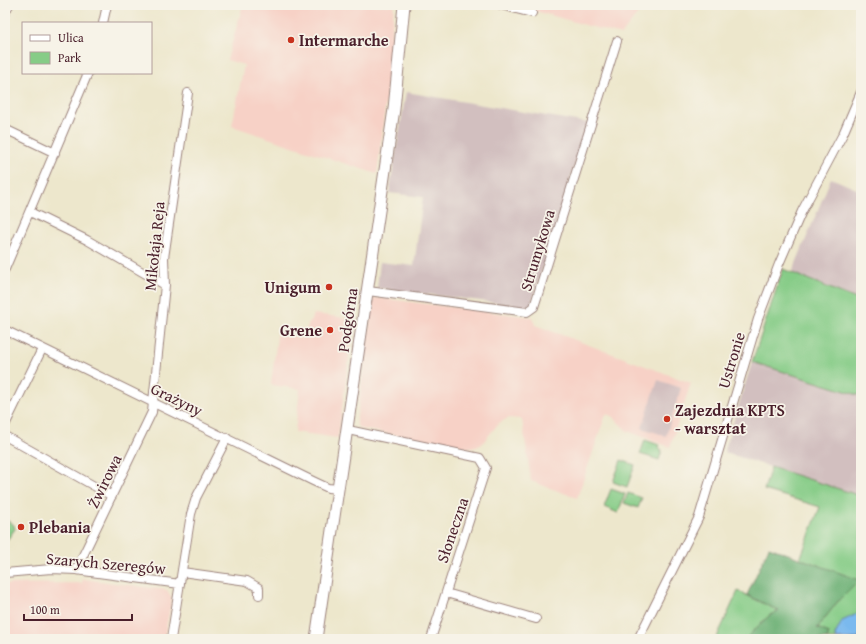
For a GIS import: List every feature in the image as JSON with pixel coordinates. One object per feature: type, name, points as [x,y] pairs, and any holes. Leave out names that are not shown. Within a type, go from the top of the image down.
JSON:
[{"type":"main road","name":"Podgórna","points":[[316,639],[348,430],[394,109],[404,5]]},
{"type":"street","points":[[5,12],[9,5]]},
{"type":"street","points":[[103,22],[107,5]]},
{"type":"street","points":[[501,5],[532,13]]},
{"type":"street","name":"Strumykowa","points":[[368,291],[527,312],[534,307],[617,41]]},
{"type":"street","points":[[5,269],[56,153],[88,74]]},
{"type":"street","name":"Ustronie","points":[[638,639],[699,516],[758,319],[779,264],[802,211],[843,134],[861,92]]},
{"type":"street","name":"Mikołaja Reja","points":[[154,403],[165,285],[164,258],[188,93]]},
{"type":"street","points":[[5,129],[56,153]]},
{"type":"street","points":[[30,212],[87,240],[165,285]]},
{"type":"street","name":"Grażyny","points":[[5,330],[323,486],[338,489]]},
{"type":"street","points":[[5,425],[42,349]]},
{"type":"street","name":"Żwirowa","points":[[76,570],[152,412],[154,403]]},
{"type":"street","name":"Słoneczna","points":[[348,430],[480,458],[486,468],[485,476],[431,639]]},
{"type":"street","points":[[5,436],[112,496]]},
{"type":"street","points":[[171,639],[191,514],[196,498],[227,438]]},
{"type":"street","name":"Szarych Szeregów","points":[[5,572],[51,569],[76,570],[180,584]]},
{"type":"street","points":[[182,572],[248,581],[259,588],[259,595]]},
{"type":"street","points":[[446,593],[536,619]]},
{"type":"shaded area","points":[[243,5],[394,5],[386,100],[377,174],[232,126],[244,65],[227,60]]},
{"type":"shaded area","points":[[514,5],[645,5],[621,35]]},
{"type":"shaded area","points":[[406,92],[588,123],[531,305],[528,307],[377,288],[380,262],[414,266],[423,197],[389,193]]},
{"type":"shaded area","points":[[831,178],[861,191],[861,301],[792,273]]},
{"type":"shaded area","points":[[379,298],[532,317],[535,325],[691,383],[670,447],[627,431],[612,416],[606,414],[577,498],[531,481],[522,419],[508,418],[499,423],[481,445],[467,448],[361,429],[357,426],[357,417],[373,299]]},
{"type":"shaded area","points":[[314,314],[354,319],[338,438],[295,432],[300,389],[271,385],[278,329],[301,339]]},
{"type":"shaded area","points":[[752,362],[861,396],[861,496],[724,452]]},
{"type":"shaded area","points":[[658,380],[681,388],[666,436],[642,428]]},
{"type":"shaded area","points":[[83,579],[167,590],[172,598],[164,639],[5,639],[5,584],[82,583]]},
{"type":"green space","points":[[783,269],[861,301],[861,396],[752,362]]},
{"type":"green space","points":[[645,440],[659,445],[658,448],[662,450],[659,460],[640,454]]},
{"type":"green space","points":[[621,460],[635,465],[627,487],[613,482]]},
{"type":"green space","points":[[771,467],[861,496],[861,639],[837,639],[835,635],[836,639],[827,639],[829,633],[817,628],[839,600],[858,580],[800,559],[820,507],[764,490]]},
{"type":"green space","points":[[611,489],[625,494],[618,513],[604,507]]},
{"type":"green space","points":[[628,493],[642,498],[638,508],[624,503]]},
{"type":"green space","points":[[5,519],[14,525],[15,529],[7,540],[5,540]]},
{"type":"green space","points":[[769,547],[859,580],[839,600],[817,628],[829,633],[827,639],[745,639],[770,615],[779,611],[747,595]]},
{"type":"green space","points":[[738,591],[779,611],[770,615],[745,639],[716,639]]},
{"type":"water","points":[[861,612],[861,632],[858,639],[836,639],[835,635],[842,621]]},
{"type":"place","name":"Intermarche","points":[[291,40]]},
{"type":"place","name":"Unigum","points":[[329,287]]},
{"type":"place","name":"Grene","points":[[330,330]]},
{"type":"place","name":"Zajezdnia KPTS - warsztat","points":[[667,419]]},
{"type":"place","name":"Plebania","points":[[21,527]]}]
